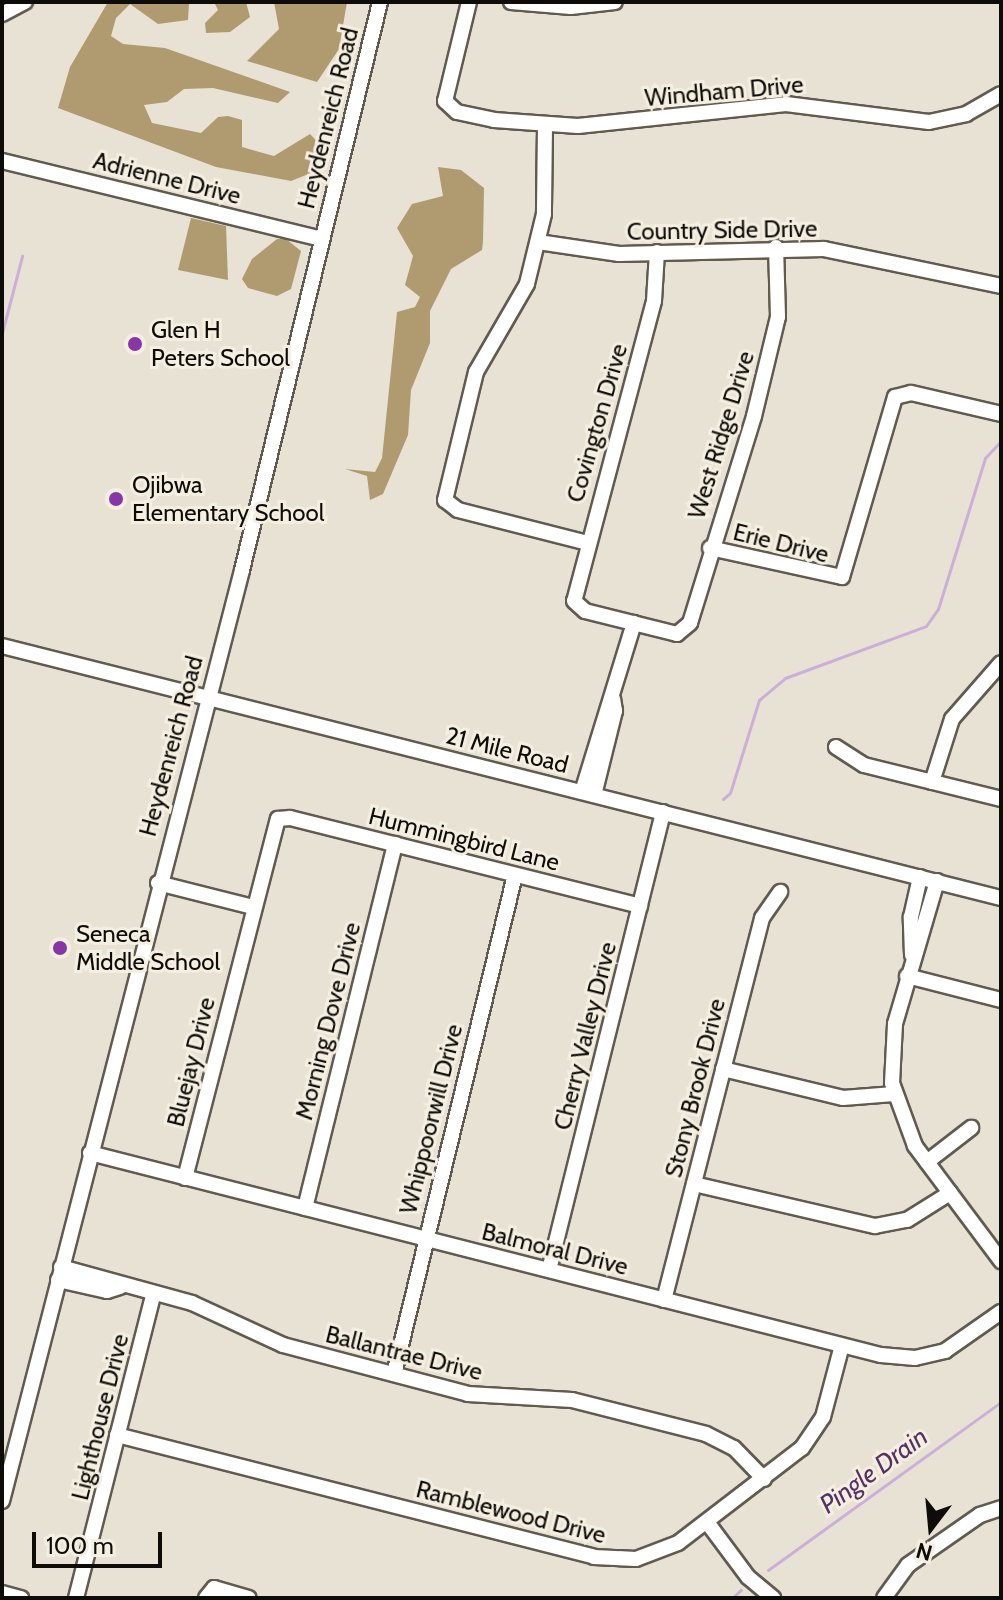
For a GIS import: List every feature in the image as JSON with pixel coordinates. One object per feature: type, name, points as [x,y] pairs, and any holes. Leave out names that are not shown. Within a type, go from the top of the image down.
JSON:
[{"type":"street","points":[[2,14],[25,2]]},
{"type":"street","name":"Heydenreich Road","points":[[2,1501],[206,696],[242,570],[380,2]]},
{"type":"street","name":"Windham Drive","points":[[469,2],[447,104],[477,117],[545,126],[786,104],[929,122],[966,114],[1001,94]]},
{"type":"street","points":[[511,2],[571,7],[615,2]]},
{"type":"street","points":[[545,126],[545,203],[538,242],[519,305],[476,372],[447,503],[587,543]]},
{"type":"street","name":"Adrienne Drive","points":[[2,161],[321,239]]},
{"type":"street","name":"Country Side Drive","points":[[538,242],[590,252],[776,247],[839,251],[1001,286]]},
{"type":"street","name":"West Ridge Drive","points":[[634,623],[684,631],[750,432],[774,338],[776,247]]},
{"type":"street","name":"Covington Drive","points":[[634,623],[576,605],[587,543],[654,301],[657,252]]},
{"type":"street","name":"Erie Drive","points":[[710,548],[842,577],[898,395],[911,393],[1001,414]]},
{"type":"street","points":[[588,793],[615,711],[613,699],[634,623]]},
{"type":"street","name":"21 Mile Road","points":[[2,646],[1001,898]]},
{"type":"street","points":[[932,782],[952,719],[1001,663]]},
{"type":"street","points":[[836,747],[864,765],[1001,799]]},
{"type":"street","name":"Cherry Valley Drive","points":[[549,1270],[663,812]]},
{"type":"street","name":"Hummingbird Lane","points":[[278,819],[395,844],[640,906]]},
{"type":"street","name":"Bluejay Drive","points":[[185,1178],[278,819]]},
{"type":"street","name":"Morning Dove Drive","points":[[305,1208],[395,844]]},
{"type":"street","name":"Whippoorwill Drive","points":[[394,1374],[424,1238],[515,875]]},
{"type":"street","points":[[912,955],[911,917],[920,877]]},
{"type":"street","points":[[937,881],[912,955],[891,1049],[894,1094],[908,1134],[1001,1261]]},
{"type":"street","points":[[158,883],[253,907]]},
{"type":"street","name":"Stony Brook Drive","points":[[664,1300],[762,918],[780,892]]},
{"type":"street","points":[[907,976],[1001,1000]]},
{"type":"street","points":[[723,1069],[843,1098],[894,1094]]},
{"type":"street","points":[[927,1162],[971,1128]]},
{"type":"street","name":"Balmoral Drive","points":[[90,1153],[893,1357],[926,1357],[954,1347],[1001,1312]]},
{"type":"street","points":[[694,1184],[875,1226],[907,1220],[950,1193]]},
{"type":"street","name":"Ballantrae Drive","points":[[60,1274],[107,1291],[120,1287],[192,1303],[283,1345],[480,1396],[572,1400],[706,1434],[734,1448],[764,1479]]},
{"type":"street","name":"Lighthouse Drive","points":[[76,1598],[154,1293]]},
{"type":"street","name":"Ramblewood Drive","points":[[117,1435],[604,1559],[658,1553],[707,1522],[795,1455],[819,1425],[842,1345]]},
{"type":"street","points":[[884,1598],[908,1565],[980,1515],[1001,1508]]},
{"type":"street","points":[[707,1522],[748,1577],[773,1598]]},
{"type":"street","points":[[207,1595],[214,1588],[249,1598]]},
{"type":"street","points":[[2,1593],[21,1598]]},
{"type":"shaded area","points":[[108,2],[189,4],[188,20],[158,24],[130,4],[116,18],[111,36],[123,44],[165,48],[290,92],[278,103],[213,88],[184,89],[167,102],[144,105],[152,123],[201,133],[218,117],[228,116],[242,120],[242,147],[274,156],[310,134],[324,149],[316,171],[291,181],[216,167],[58,108],[70,67]]},
{"type":"shaded area","points":[[214,2],[246,2],[250,17],[230,32],[206,33],[205,23],[218,10]]},
{"type":"shaded area","points":[[274,2],[347,2],[339,49],[317,82],[247,61],[279,29]]},
{"type":"shaded area","points":[[438,167],[461,170],[484,188],[482,250],[451,269],[430,311],[430,343],[411,390],[408,435],[383,494],[370,500],[367,476],[345,469],[375,472],[382,458],[397,312],[415,307],[420,297],[405,285],[413,256],[397,228],[412,204],[443,196]]},
{"type":"shaded area","points":[[191,218],[226,226],[228,280],[178,270]]},
{"type":"shaded area","points":[[277,239],[286,239],[301,251],[291,289],[277,296],[248,288],[242,279],[252,259]]},
{"type":"waterway","points":[[2,333],[22,256]]},
{"type":"waterway","points":[[723,799],[730,793],[759,700],[785,678],[926,626],[938,609],[985,458],[1001,441]]},
{"type":"waterway","name":"Pingle Drain","points":[[768,1570],[1001,1402]]},
{"type":"waterway","name":"Pingle Drain","points":[[732,1598],[741,1590]]},
{"type":"place","name":"Glen H Peters School","points":[[135,344]]},
{"type":"place","name":"Ojibwa Elementary School","points":[[116,499]]},
{"type":"place","name":"Seneca Middle School","points":[[60,948]]}]
